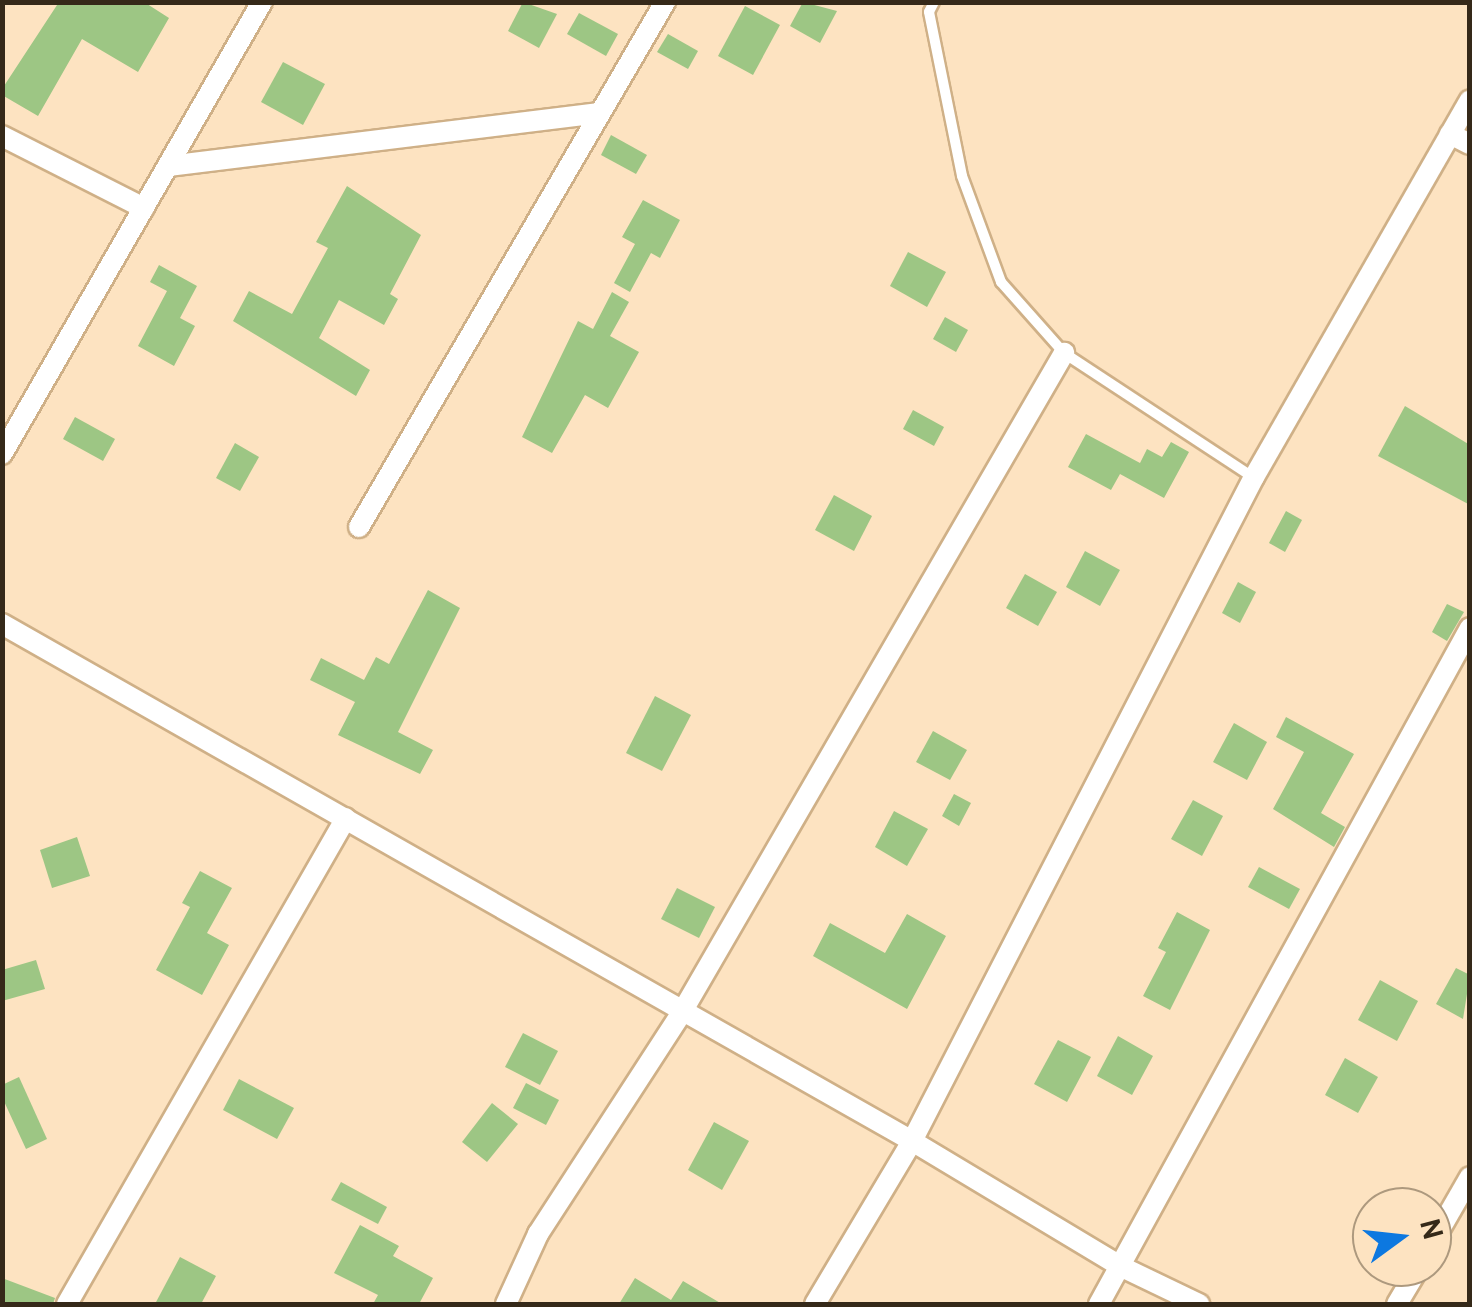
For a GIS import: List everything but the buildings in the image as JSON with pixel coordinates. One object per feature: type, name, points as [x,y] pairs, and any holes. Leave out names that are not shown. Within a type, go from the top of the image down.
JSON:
[{"type":"street","points":[[2,454],[262,2]]},
{"type":"street","points":[[358,526],[665,2]]},
{"type":"street","points":[[815,1304],[912,1141],[1254,477],[1460,139],[1470,100]]},
{"type":"street","points":[[168,166],[600,113]]},
{"type":"street","points":[[2,136],[144,208]]},
{"type":"street","points":[[506,1304],[538,1234],[682,1012],[1064,353]]},
{"type":"street","points":[[2,624],[912,1141],[1120,1266],[1200,1304]]},
{"type":"street","points":[[1098,1304],[1470,628]]},
{"type":"street","points":[[67,1304],[346,818]]},
{"type":"street","points":[[1452,1209],[1470,1177]]},
{"type":"lane","points":[[934,2],[929,12],[962,176],[1001,282],[1064,353],[1254,477]]}]
